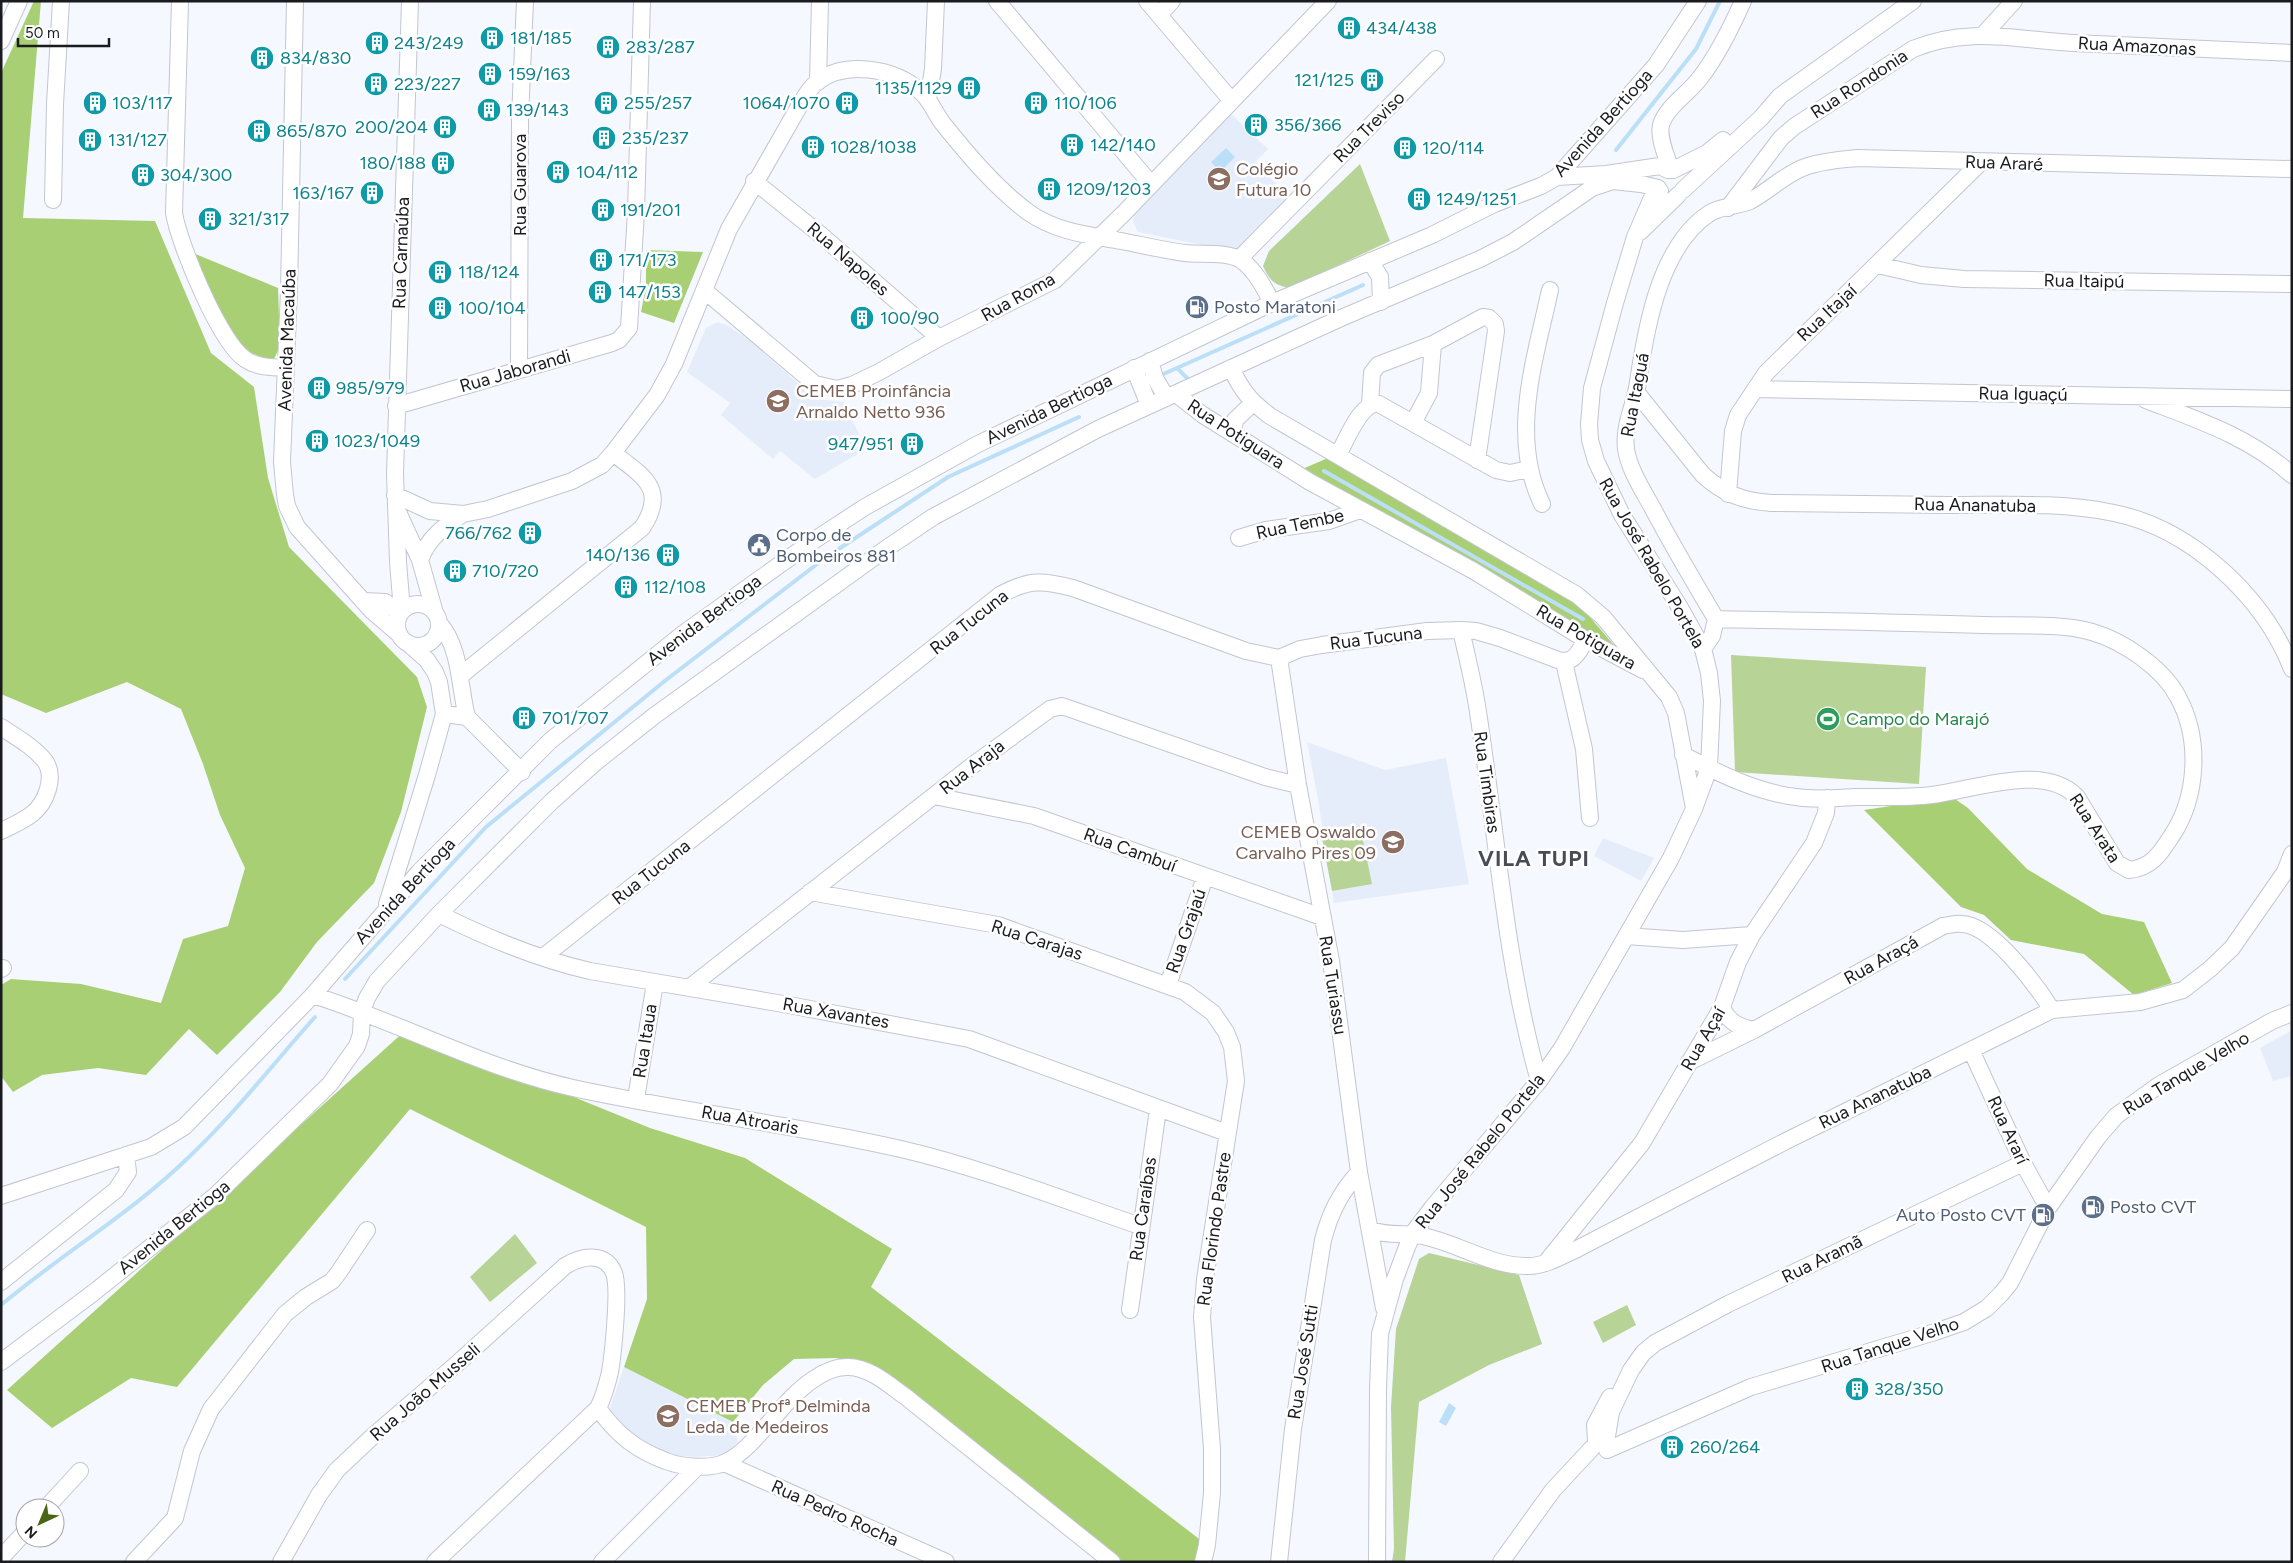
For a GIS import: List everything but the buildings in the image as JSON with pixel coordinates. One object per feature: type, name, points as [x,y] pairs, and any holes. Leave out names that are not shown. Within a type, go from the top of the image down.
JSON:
[{"type":"street","points":[[1,41],[19,1]]},
{"type":"street","points":[[53,200],[55,104],[62,1]]},
{"type":"street","points":[[180,1],[174,214],[177,232],[219,327],[229,344],[244,359],[260,366],[286,368]]},
{"type":"street","name":"Avenida Macaúba","points":[[295,1],[282,462],[287,506],[297,527],[379,618],[426,660],[435,672],[439,682],[444,714]]},
{"type":"street","name":"Rua Carnaúba","points":[[401,612],[395,500],[396,406],[410,1]]},
{"type":"street","name":"Rua Guarova","points":[[519,369],[520,118],[525,1]]},
{"type":"street","name":"Rua Jaborandi","points":[[396,406],[612,343],[619,340],[629,328],[636,212],[642,1]]},
{"type":"street","points":[[818,82],[820,1]]},
{"type":"street","points":[[928,99],[933,69],[936,1]]},
{"type":"street","points":[[997,1],[1150,184]]},
{"type":"street","points":[[1147,1],[1231,100]]},
{"type":"street","points":[[1159,15],[1172,1]]},
{"type":"street","name":"Rua Roma","points":[[705,291],[815,384],[828,388],[837,388],[852,384],[879,372],[939,338],[1055,280],[1100,237],[1328,1]]},
{"type":"street","name":"Avenida Bertioga","points":[[1,1196],[151,1147],[184,1127],[313,995],[420,871],[522,772],[550,742],[684,633],[820,537],[938,465],[1134,368],[1272,302],[1370,261],[1558,177],[1656,66],[1698,1]]},
{"type":"street","points":[[1671,170],[1662,142],[1661,126],[1668,112],[1699,79],[1711,62],[1726,38],[1743,1]]},
{"type":"street","points":[[1681,192],[1666,196],[1659,190],[1658,178],[1707,153],[1754,112],[1780,96],[1912,1]]},
{"type":"street","points":[[1983,35],[2014,1]]},
{"type":"street","name":"Rua Rondonia","points":[[1728,208],[1781,138],[1818,109],[1913,49],[1934,40],[1961,35],[1983,35]]},
{"type":"street","name":"Rua Amazonas","points":[[1983,35],[2069,42],[2292,53]]},
{"type":"street","name":"Rua Treviso","points":[[1239,259],[1436,58]]},
{"type":"street","points":[[395,500],[430,511],[463,514],[488,509],[572,481],[591,472],[613,453],[657,395],[674,364],[729,229],[754,181],[808,93],[818,82],[838,72],[868,70],[888,74],[909,83],[928,99],[942,123],[994,183],[1028,211],[1049,225],[1069,232],[1184,253],[1227,256],[1239,259],[1251,268],[1272,302]]},
{"type":"street","points":[[1635,237],[1761,118],[1780,96]]},
{"type":"street","name":"Rua Araré","points":[[1728,208],[1750,200],[1803,167],[1824,161],[1857,158],[2292,169]]},
{"type":"street","name":"Rua Itajaí","points":[[1728,494],[1734,431],[1741,409],[1755,389],[1780,357],[1878,265],[1981,162]]},
{"type":"street","points":[[1558,177],[1606,174],[1660,166],[1684,177],[1681,192]]},
{"type":"street","name":"Rua Napoles","points":[[754,181],[821,235],[939,338]]},
{"type":"street","name":"Avenida Bertioga","points":[[1,1362],[93,1294],[216,1195],[330,1084],[351,1056],[361,1034],[362,1011],[367,998],[378,980],[439,914],[544,808],[596,762],[654,716],[856,570],[933,517],[1058,450],[1149,405],[1513,242],[1543,223],[1579,195],[1592,188],[1613,182],[1641,184],[1659,190]]},
{"type":"street","name":"Rua José Rabelo Portela","points":[[1377,1562],[1378,1359],[1380,1334],[1395,1279],[1413,1233],[1539,1081],[1562,1048],[1671,858],[1694,809],[1709,768],[1712,701],[1709,673],[1703,649],[1679,606],[1622,515],[1596,461],[1588,424],[1592,388],[1635,237],[1651,200],[1659,190]]},
{"type":"street","name":"Rua Itaguá","points":[[1716,619],[1679,558],[1630,464],[1626,449],[1626,428],[1637,393],[1642,356],[1656,300],[1672,254],[1686,235],[1711,212],[1728,208]]},
{"type":"street","points":[[1370,261],[1380,277],[1381,302]]},
{"type":"street","name":"Rua Itaipú","points":[[1878,265],[1921,274],[1964,279],[2292,284]]},
{"type":"street","points":[[1542,504],[1534,486],[1526,455],[1527,404],[1550,290]]},
{"type":"street","points":[[1338,455],[1361,413],[1370,404],[1374,368],[1433,344],[1483,318],[1489,318],[1495,324],[1496,331],[1477,460]]},
{"type":"street","points":[[1413,423],[1429,393],[1433,344]]},
{"type":"street","points":[[1150,361],[1155,378],[1171,396]]},
{"type":"street","points":[[1134,368],[1149,405]]},
{"type":"street","name":"Rua Potiguara","points":[[1231,368],[1239,385],[1253,403],[1577,595],[1603,617],[1649,673]]},
{"type":"street","name":"Rua Iguaçú","points":[[1755,389],[2292,399]]},
{"type":"street","name":"Rua Ananatuba","points":[[1637,393],[1703,475],[1728,494],[1741,499],[1771,503],[2062,507],[2115,513],[2142,522],[2181,540],[2211,561],[2239,587],[2265,616],[2283,646],[2292,669]]},
{"type":"street","name":"Rua Potiguara","points":[[1171,396],[1310,482],[1474,571],[1586,640],[1649,673]]},
{"type":"street","points":[[2137,396],[2221,428],[2253,445],[2292,475]]},
{"type":"street","points":[[2221,428],[2215,415],[2222,397]]},
{"type":"street","points":[[1233,434],[1236,420],[1253,403]]},
{"type":"street","points":[[1370,404],[1379,404],[1477,460],[1502,472],[1529,470]]},
{"type":"street","points":[[460,676],[642,528],[650,516],[654,499],[652,488],[644,477],[613,453]]},
{"type":"street","points":[[395,500],[420,560],[437,618],[434,637],[429,642],[415,646],[404,639],[397,626],[401,612],[411,605],[425,605],[437,618],[448,633],[460,676],[467,717],[522,772]]},
{"type":"street","name":"Rua Tembe","points":[[1239,538],[1266,530],[1329,521],[1360,510]]},
{"type":"street","points":[[420,560],[429,542],[446,524],[463,514]]},
{"type":"street","name":"Rua Tucuna","points":[[543,957],[1000,595],[1017,586],[1034,581],[1052,582],[1073,588],[1246,651],[1279,658],[1300,649],[1322,645],[1427,631],[1461,630],[1476,631],[1500,638],[1564,662]]},
{"type":"street","points":[[364,601],[385,602],[401,612]]},
{"type":"street","points":[[1703,649],[1712,636],[1716,619]]},
{"type":"street","name":"Rua Arata","points":[[1683,755],[1746,785],[1798,798],[1908,797],[1933,795],[2017,780],[2052,782],[2069,788],[2078,796],[2120,867],[2129,870],[2137,869],[2154,860],[2160,854],[2176,831],[2188,803],[2193,774],[2193,753],[2189,725],[2177,696],[2160,675],[2136,653],[2111,639],[2091,632],[2061,628],[1716,619]]},
{"type":"street","name":"Rua Timbiras","points":[[1461,630],[1478,710],[1504,909],[1518,994],[1539,1081]]},
{"type":"street","points":[[1586,640],[1575,658],[1564,662],[1584,749],[1590,818]]},
{"type":"street","name":"Rua Turiassu","points":[[1279,658],[1298,786],[1330,962],[1359,1172],[1385,1312]]},
{"type":"street","points":[[1649,673],[1669,697],[1672,705],[1694,809]]},
{"type":"street","name":"Rua Araja","points":[[690,987],[1044,712],[1062,706],[1264,777],[1298,786]]},
{"type":"street","points":[[386,909],[444,714],[467,717]]},
{"type":"street","points":[[1,728],[32,748],[44,760],[50,776],[49,784],[39,807],[32,814],[1,831]]},
{"type":"street","name":"Rua Cambuí","points":[[934,796],[1034,816],[1322,917]]},
{"type":"street","name":"Rua Açaí","points":[[1546,1262],[1642,1143],[1722,1007],[1738,962],[1752,935],[1814,843],[1826,813],[1827,798]]},
{"type":"street","name":"Rua Ananatuba","points":[[1371,1230],[1388,1234],[1413,1233],[1434,1238],[1503,1263],[1528,1267],[1546,1262],[1577,1249],[1786,1141],[2052,1010],[2140,1002],[2174,994],[2189,986],[2232,948],[2285,872],[2292,854]]},
{"type":"street","name":"Rua Grajaú","points":[[1168,984],[1205,877]]},
{"type":"street","name":"Rua Carajas","points":[[810,892],[998,925],[1168,984],[1185,992],[1213,1013],[1226,1032],[1232,1047]]},
{"type":"street","name":"Rua Xavantes","points":[[439,914],[497,941],[590,971],[655,983],[690,987],[969,1039],[1227,1133]]},
{"type":"street","name":"Rua Araçá","points":[[1689,1062],[1754,1030],[1943,926],[1962,924],[1975,927],[1991,936],[2039,989],[2052,1010]]},
{"type":"street","points":[[1626,936],[1683,940],[1752,935]]},
{"type":"street","name":"Rua Itaua","points":[[636,1099],[655,983]]},
{"type":"street","name":"Rua Atroaris","points":[[313,995],[362,1011],[464,1054],[515,1072],[573,1088],[902,1149],[1014,1182],[1140,1226]]},
{"type":"street","points":[[1722,1007],[1734,1023],[1754,1030]]},
{"type":"street","name":"Rua Tanque Velho","points":[[1501,1562],[1553,1490],[1600,1447],[1751,1387],[1856,1357],[1964,1322],[1987,1308],[2010,1283],[2048,1208],[2098,1136],[2132,1102],[2272,1022],[2292,1013]]},
{"type":"street","name":"Rua Florindo Pastre","points":[[1203,1562],[1207,1545],[1212,1493],[1212,1449],[1202,1317],[1205,1279],[1236,1081],[1232,1047]]},
{"type":"street","name":"Rua Ararí","points":[[1971,1050],[2023,1163],[2048,1208]]},
{"type":"street","name":"Rua Caraíbas","points":[[1130,1310],[1140,1226],[1158,1109]]},
{"type":"street","points":[[1,1282],[116,1190],[128,1172],[126,1155]]},
{"type":"street","name":"Rua Aramã","points":[[1600,1447],[1594,1430],[1597,1419],[1623,1378],[1643,1353],[1677,1330],[2023,1163]]},
{"type":"street","name":"Rua José Sutti","points":[[1279,1562],[1292,1429],[1323,1240],[1329,1218],[1338,1199],[1359,1172]]},
{"type":"street","points":[[134,1562],[175,1518],[192,1451],[211,1409],[285,1314],[306,1297],[332,1281],[367,1230]]},
{"type":"street","name":"Rua João Musseli","points":[[281,1562],[319,1495],[337,1470],[565,1266],[582,1258],[600,1258],[611,1267],[616,1284],[610,1369],[605,1393],[598,1408]]},
{"type":"street","points":[[435,1562],[598,1408],[614,1429],[638,1449],[676,1464],[697,1467],[724,1463],[739,1453],[790,1396],[823,1373],[837,1368],[856,1368],[876,1376],[906,1397],[1112,1562]]},
{"type":"street","name":"Rua Tanque Velho","points":[[1512,1562],[1560,1496],[1600,1447]]},
{"type":"street","name":"Rua Pedro Rocha","points":[[724,1463],[946,1562]]},
{"type":"street","points":[[602,1562],[697,1467]]},
{"type":"street","points":[[55,1498],[80,1471]]},
{"type":"street","points":[[1,1558],[15,1543]]},
{"type":"shaded area","name":"Colégio Futura 10","points":[[1231,114],[1268,149],[1255,162],[1288,196],[1237,249],[1217,248],[1138,232],[1133,221],[1136,210]]},
{"type":"shaded area","name":"CEMEB Proinfância Arnaldo Netto 936","points":[[717,322],[727,325],[752,342],[816,399],[844,402],[866,449],[815,479],[780,451],[773,459],[721,415],[730,403],[687,372],[706,328]]},
{"type":"shaded area","name":"CEMEB Oswaldo Carvalho Pires 09","points":[[1307,742],[1385,770],[1446,758],[1469,884],[1334,903]]},
{"type":"shaded area","points":[[1603,838],[1654,858],[1641,881],[1594,856]]},
{"type":"shaded area","points":[[2292,1030],[2292,1076],[2273,1081],[2260,1048]]},
{"type":"shaded area","name":"CEMEB Profª Delminda Leda de Medeiros","points":[[624,1367],[733,1422],[738,1442],[724,1455],[695,1457],[674,1455],[633,1437],[609,1411]]},
{"type":"green space","points":[[34,1],[41,1],[23,218],[155,221],[211,353],[254,387],[268,478],[289,547],[417,677],[427,707],[401,812],[374,883],[317,942],[280,992],[217,1055],[189,1029],[146,1075],[98,1068],[42,1075],[13,1092],[1,1076],[1,985],[11,979],[81,984],[161,1003],[183,939],[228,926],[245,868],[220,815],[203,764],[181,709],[127,682],[46,713],[1,694],[1,73]]},
{"type":"green space","points":[[1360,164],[1390,241],[1290,288],[1273,282],[1263,266],[1269,251]]},
{"type":"green space","points":[[646,250],[703,252],[674,323],[641,312],[646,286]]},
{"type":"green space","points":[[193,253],[278,288],[280,346],[274,359],[258,356],[244,347],[232,335],[213,302]]},
{"type":"green space","points":[[1328,458],[1577,602],[1613,644],[1604,642],[1300,470]]},
{"type":"green space","name":"Campo do Marajó","points":[[1731,655],[1926,667],[1919,784],[1735,772]]},
{"type":"green space","points":[[1952,797],[1968,808],[2027,869],[2102,914],[2144,922],[2172,983],[2134,995],[2084,954],[2011,940],[1984,915],[1961,907],[1864,810]]},
{"type":"green space","points":[[1360,826],[1372,884],[1332,891],[1321,833]]},
{"type":"green space","points":[[407,1029],[650,1128],[745,1158],[892,1249],[871,1287],[1207,1545],[1201,1562],[1111,1562],[862,1370],[837,1358],[794,1359],[763,1385],[733,1422],[624,1367],[647,1299],[646,1227],[410,1109],[177,1387],[131,1378],[52,1428],[7,1390]]},
{"type":"green space","points":[[515,1234],[537,1263],[490,1302],[470,1277]]},
{"type":"green space","points":[[1429,1253],[1519,1275],[1542,1344],[1489,1365],[1419,1402],[1405,1562],[1392,1562],[1394,1549],[1391,1407],[1396,1329],[1419,1259]]},
{"type":"green space","points":[[1627,1305],[1636,1325],[1603,1343],[1593,1322]]},
{"type":"water","points":[[1226,148],[1235,157],[1220,172],[1211,162]]},
{"type":"water","points":[[1449,1403],[1456,1408],[1446,1426],[1439,1422]]},
{"type":"waterway","points":[[1616,150],[1696,49],[1720,1]]},
{"type":"waterway","points":[[1159,376],[1363,285]]},
{"type":"waterway","points":[[1177,368],[1189,380]]},
{"type":"waterway","points":[[345,979],[486,827],[666,680],[825,558],[948,477],[1079,417]]},
{"type":"waterway","points":[[1324,471],[1583,619]]},
{"type":"waterway","points":[[1,1305],[122,1214],[169,1176],[224,1122],[315,1017]]},
{"type":"place","name":"434/438","points":[[1349,28]]},
{"type":"place","name":"181/185","points":[[492,38]]},
{"type":"place","name":"243/249","points":[[377,43]]},
{"type":"place","name":"283/287","points":[[608,47]]},
{"type":"place","name":"834/830","points":[[262,58]]},
{"type":"place","name":"159/163","points":[[490,74]]},
{"type":"place","name":"121/125","points":[[1372,80]]},
{"type":"place","name":"223/227","points":[[376,84]]},
{"type":"place","name":"1135/1129","points":[[969,88]]},
{"type":"place","name":"103/117","points":[[95,103]]},
{"type":"place","name":"255/257","points":[[606,103]]},
{"type":"place","name":"1064/1070","points":[[847,103]]},
{"type":"place","name":"110/106","points":[[1036,103]]},
{"type":"place","name":"139/143","points":[[489,110]]},
{"type":"place","name":"356/366","points":[[1256,125]]},
{"type":"place","name":"200/204","points":[[445,127]]},
{"type":"place","name":"865/870","points":[[259,131]]},
{"type":"place","name":"235/237","points":[[604,138]]},
{"type":"place","name":"131/127","points":[[90,140]]},
{"type":"place","name":"142/140","points":[[1072,145]]},
{"type":"place","name":"1028/1038","points":[[813,147]]},
{"type":"place","name":"120/114","points":[[1405,148]]},
{"type":"place","name":"180/188","points":[[443,163]]},
{"type":"place","name":"104/112","points":[[558,172]]},
{"type":"place","name":"304/300","points":[[143,175]]},
{"type":"place","name":"Colégio Futura 10","points":[[1219,179]]},
{"type":"place","name":"1209/1203","points":[[1049,189]]},
{"type":"place","name":"163/167","points":[[372,193]]},
{"type":"place","name":"1249/1251","points":[[1419,199]]},
{"type":"place","name":"191/201","points":[[603,210]]},
{"type":"place","name":"321/317","points":[[210,219]]},
{"type":"place","name":"171/173","points":[[601,260]]},
{"type":"place","name":"118/124","points":[[440,272]]},
{"type":"place","name":"147/153","points":[[600,292]]},
{"type":"place","name":"Posto Maratoni","points":[[1197,307]]},
{"type":"place","name":"100/104","points":[[440,308]]},
{"type":"place","name":"100/90","points":[[862,318]]},
{"type":"place","name":"985/979","points":[[319,388]]},
{"type":"place","name":"CEMEB Proinfância Arnaldo Netto 936","points":[[778,401]]},
{"type":"place","name":"1023/1049","points":[[317,441]]},
{"type":"place","name":"947/951","points":[[912,444]]},
{"type":"place","name":"766/762","points":[[530,533]]},
{"type":"place","name":"Corpo de Bombeiros 881","points":[[759,545]]},
{"type":"place","name":"140/136","points":[[668,555]]},
{"type":"place","name":"710/720","points":[[455,571]]},
{"type":"place","name":"112/108","points":[[626,587]]},
{"type":"place","name":"701/707","points":[[524,718]]},
{"type":"place","name":"Campo do Marajó","points":[[1828,719]]},
{"type":"place","name":"CEMEB Oswaldo Carvalho Pires 09","points":[[1393,842]]},
{"type":"place","name":"Posto CVT","points":[[2093,1207]]},
{"type":"place","name":"Auto Posto CVT","points":[[2043,1215]]},
{"type":"place","name":"328/350","points":[[1857,1389]]},
{"type":"place","name":"CEMEB Profª Delminda Leda de Medeiros","points":[[668,1416]]},
{"type":"place","name":"260/264","points":[[1672,1447]]},
{"type":"district","name":"VILA TUPI","points":[[1534,858]]}]
